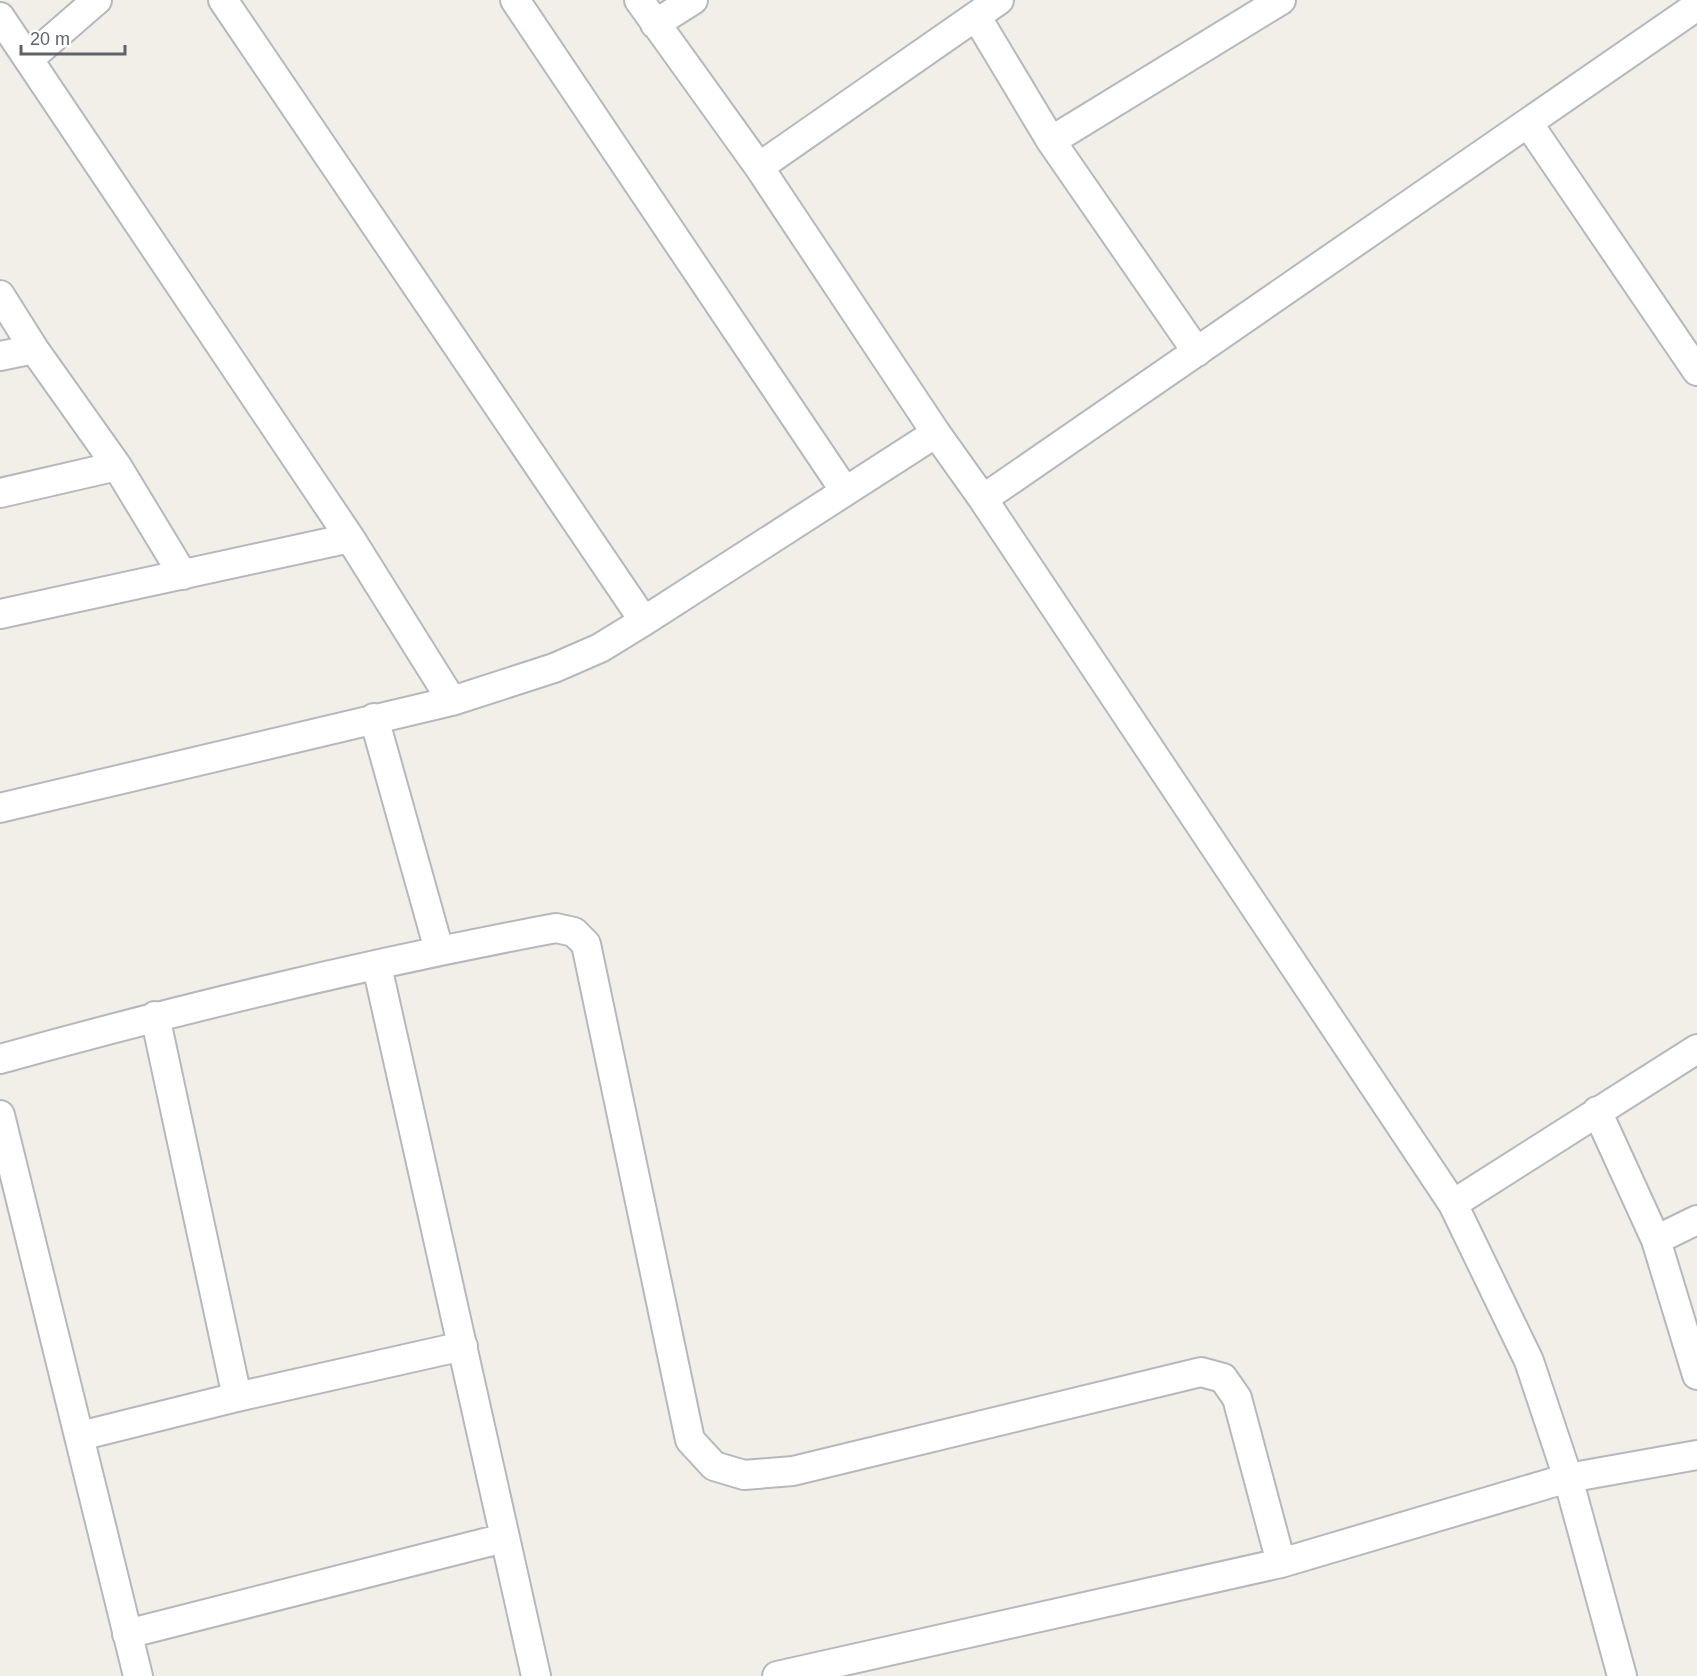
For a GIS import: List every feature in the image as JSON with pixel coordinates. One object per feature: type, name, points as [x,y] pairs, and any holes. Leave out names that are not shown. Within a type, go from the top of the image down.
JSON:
[{"type":"street","points":[[29,58],[97,0]]},
{"type":"street","points":[[223,0],[644,621]]},
{"type":"street","points":[[515,0],[845,491]]},
{"type":"street","points":[[639,0],[759,166],[1453,1204],[1529,1361],[1568,1478],[1622,1676]]},
{"type":"street","points":[[655,24],[693,0]]},
{"type":"street","points":[[759,166],[999,0]]},
{"type":"street","points":[[1051,141],[1281,0]]},
{"type":"street","points":[[983,499],[1697,6]]},
{"type":"street","points":[[976,16],[1051,141],[1197,352]]},
{"type":"street","points":[[0,17],[350,538],[452,700]]},
{"type":"street","points":[[1528,123],[1697,371]]},
{"type":"street","points":[[0,295],[34,349],[117,466],[183,575]]},
{"type":"street","points":[[0,356],[34,349]]},
{"type":"street","points":[[0,808],[452,700],[554,668],[600,648],[644,621],[936,433]]},
{"type":"street","points":[[0,493],[117,466]]},
{"type":"street","points":[[0,614],[350,538]]},
{"type":"street","points":[[374,718],[439,950]]},
{"type":"street","points":[[0,1059],[155,1016],[439,950],[556,928],[574,932],[586,944],[690,1440],[714,1466],[744,1475],[793,1470],[1201,1372],[1223,1378],[1237,1398],[1281,1563]]},
{"type":"street","points":[[377,966],[536,1676]]},
{"type":"street","points":[[155,1016],[237,1397]]},
{"type":"street","points":[[1453,1204],[1697,1049]]},
{"type":"street","points":[[1597,1111],[1656,1240],[1697,1375]]},
{"type":"street","points":[[0,1115],[138,1676]]},
{"type":"street","points":[[1656,1240],[1697,1220]]},
{"type":"street","points":[[80,1436],[237,1397],[463,1346]]},
{"type":"street","points":[[777,1676],[1281,1563],[1568,1478],[1697,1455]]},
{"type":"street","points":[[127,1634],[504,1538]]}]
